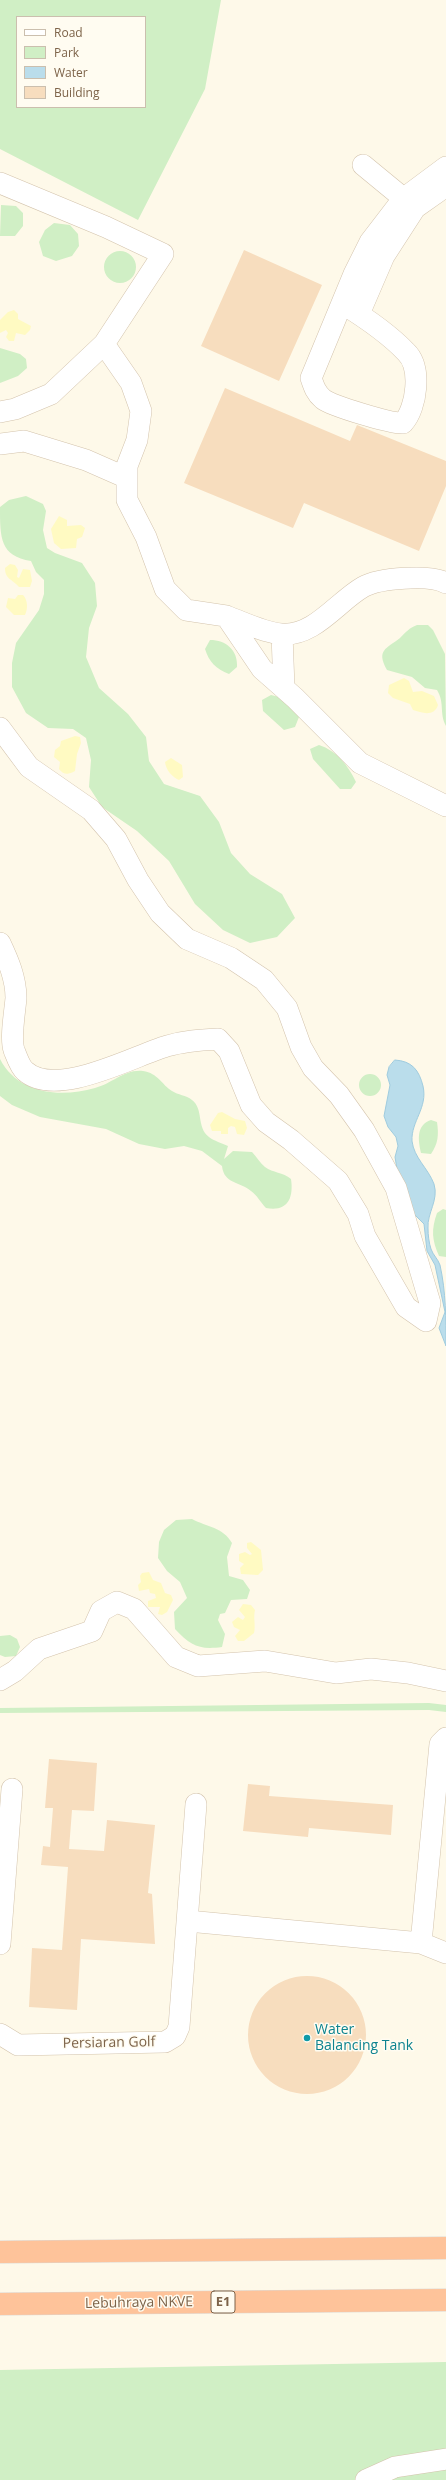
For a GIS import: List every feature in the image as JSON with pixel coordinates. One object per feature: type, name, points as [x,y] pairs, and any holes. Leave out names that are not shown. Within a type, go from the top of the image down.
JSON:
[{"type":"highway","points":[[0,2252],[446,2248]]},
{"type":"highway","name":"Lebuhraya NKVE","points":[[0,2304],[446,2300]]},
{"type":"street","points":[[363,165],[409,203]]},
{"type":"street","points":[[351,309],[408,353],[414,368],[416,393],[411,411],[403,423],[391,423],[325,400],[315,391],[311,378],[351,309],[370,242],[446,167]]},
{"type":"street","points":[[0,183],[106,227],[163,254],[104,344],[51,394],[15,409],[0,412]]},
{"type":"street","points":[[409,203],[446,186]]},
{"type":"street","points":[[104,344],[131,383],[141,411],[137,440],[127,466],[127,500],[146,537],[165,589],[186,610],[226,616],[282,634],[313,627],[364,586],[407,578],[437,578],[446,583]]},
{"type":"street","points":[[0,444],[24,441],[86,460],[127,478]]},
{"type":"street","points":[[226,616],[262,669],[284,688],[360,763],[446,806]]},
{"type":"street","points":[[282,634],[284,688]]},
{"type":"street","points":[[0,728],[30,767],[91,810],[116,839],[138,880],[160,913],[187,939],[231,958],[264,980],[287,1008],[301,1047],[313,1068],[339,1095],[364,1130],[396,1188],[430,1303],[426,1321],[406,1307],[365,1236],[358,1214],[338,1181],[291,1140],[266,1122],[251,1105],[229,1051],[218,1039],[194,1040],[165,1047],[117,1066],[55,1080],[36,1078],[24,1070],[13,1048],[16,996],[14,976],[0,943]]},
{"type":"street","points":[[0,1680],[15,1671],[39,1649],[92,1631],[101,1612],[117,1602],[134,1609],[176,1658],[198,1666],[265,1661],[336,1673],[370,1669],[408,1673],[446,1681]]},
{"type":"street","points":[[421,1943],[440,1797],[440,1744],[446,1738]]},
{"type":"street","points":[[0,1944],[12,1789]]},
{"type":"street","name":"Persiaran Golf","points":[[0,2034],[18,2045],[165,2042],[175,2036],[179,2027],[196,1804]]},
{"type":"street","points":[[188,1921],[421,1943],[446,1952]]},
{"type":"street","points":[[366,2480],[395,2467],[446,2459]]},
{"type":"green space","points":[[0,0],[221,0],[205,89],[138,220],[0,149]]},
{"type":"green space","points":[[1,205],[16,206],[23,213],[23,226],[15,236],[0,236]]},
{"type":"green space","points":[[54,223],[70,225],[78,234],[79,246],[72,256],[56,261],[43,256],[39,242],[45,230]]},
{"type":"green space","points":[[120,251],[129,254],[133,258],[136,267],[133,276],[129,280],[120,283],[111,280],[107,276],[104,267],[107,258],[111,254]]},
{"type":"green space","points":[[0,348],[20,354],[26,359],[27,368],[18,376],[0,383]]},
{"type":"green space","points":[[26,496],[43,504],[46,511],[43,530],[47,548],[55,553],[82,563],[95,583],[97,606],[89,628],[86,657],[99,688],[128,714],[146,737],[149,761],[164,784],[200,796],[219,822],[231,853],[250,874],[282,894],[295,918],[277,937],[250,943],[223,930],[195,904],[169,861],[137,831],[102,807],[89,787],[91,760],[86,738],[73,729],[48,728],[26,713],[12,687],[12,663],[16,643],[39,610],[44,594],[44,580],[36,572],[31,561],[21,559],[13,555],[4,544],[0,528],[0,507],[9,500]]},
{"type":"green space","points":[[417,625],[428,625],[433,630],[445,654],[446,726],[443,717],[441,699],[437,690],[425,688],[412,677],[387,670],[382,658],[384,651],[387,648]]},
{"type":"green space","points":[[210,640],[216,640],[226,644],[233,651],[237,661],[237,667],[229,674],[220,670],[209,658],[205,649]]},
{"type":"green space","points":[[271,695],[285,700],[294,708],[299,717],[295,727],[284,730],[263,711],[262,700]]},
{"type":"green space","points":[[319,745],[337,755],[346,764],[356,782],[351,789],[340,789],[313,759],[310,749]]},
{"type":"green space","points":[[0,1059],[8,1071],[18,1080],[41,1090],[54,1092],[68,1093],[82,1091],[101,1086],[130,1072],[148,1072],[172,1091],[190,1098],[196,1104],[205,1133],[216,1141],[228,1146],[224,1159],[233,1151],[252,1152],[265,1167],[291,1179],[292,1186],[290,1198],[284,1206],[273,1209],[266,1208],[253,1193],[229,1179],[223,1172],[222,1166],[202,1151],[184,1146],[165,1149],[139,1144],[106,1129],[40,1117],[12,1105],[0,1096]]},
{"type":"green space","points":[[370,1074],[378,1077],[381,1085],[378,1093],[370,1096],[362,1093],[359,1085],[362,1077]]},
{"type":"green space","points":[[431,1120],[437,1122],[437,1143],[431,1154],[421,1153],[419,1143],[420,1129],[426,1122]]},
{"type":"green space","points":[[443,1209],[446,1210],[446,1257],[439,1256],[433,1235],[437,1213]]},
{"type":"green space","points":[[192,1519],[219,1530],[228,1538],[232,1543],[227,1557],[229,1576],[243,1580],[250,1590],[247,1599],[231,1600],[225,1613],[220,1614],[218,1620],[225,1634],[222,1647],[207,1648],[196,1646],[175,1629],[174,1612],[187,1598],[180,1582],[167,1571],[158,1558],[159,1542],[164,1530],[176,1520]]},
{"type":"green space","points":[[10,1635],[17,1639],[20,1647],[16,1656],[5,1657],[0,1655],[0,1636]]},
{"type":"green space","points":[[429,1703],[446,1705],[446,1712],[429,1710],[0,1713],[0,1708]]},
{"type":"green space","points":[[446,2362],[446,2480],[0,2480],[0,2370]]},
{"type":"sand","points":[[14,310],[18,314],[18,319],[31,326],[30,330],[25,335],[16,333],[14,341],[9,341],[6,337],[8,333],[6,330],[0,333],[0,320],[8,312]]},
{"type":"sand","points":[[59,516],[67,520],[67,526],[81,525],[85,528],[82,537],[77,539],[76,548],[61,549],[54,543],[51,529]]},
{"type":"sand","points":[[10,564],[15,565],[18,570],[17,577],[19,578],[23,569],[30,570],[32,581],[30,587],[19,587],[8,577],[5,572],[5,568]]},
{"type":"sand","points":[[18,595],[23,595],[26,599],[27,610],[25,615],[14,615],[6,607],[8,598],[15,599]]},
{"type":"sand","points":[[404,678],[409,681],[413,692],[422,691],[434,696],[438,705],[434,711],[427,713],[413,710],[410,704],[393,698],[388,693],[389,685]]},
{"type":"sand","points":[[75,736],[80,737],[81,743],[77,754],[75,771],[68,774],[59,769],[60,762],[54,757],[55,750],[60,746],[61,741]]},
{"type":"sand","points":[[171,758],[182,765],[183,777],[179,780],[172,775],[167,768],[165,762]]},
{"type":"sand","points":[[222,1112],[235,1119],[245,1121],[247,1128],[244,1135],[237,1134],[235,1127],[231,1126],[228,1128],[228,1134],[221,1134],[221,1131],[212,1131],[210,1125],[218,1113]]},
{"type":"sand","points":[[251,1542],[261,1550],[263,1570],[258,1575],[241,1574],[240,1568],[244,1564],[239,1561],[239,1554],[245,1552],[250,1555],[252,1554],[247,1548],[247,1543]]},
{"type":"sand","points":[[149,1572],[153,1580],[161,1583],[165,1593],[171,1595],[173,1600],[167,1612],[162,1615],[158,1614],[160,1607],[148,1607],[148,1601],[156,1598],[155,1594],[150,1593],[149,1589],[139,1591],[138,1585],[141,1582],[140,1576],[142,1573]]},
{"type":"sand","points":[[243,1604],[251,1605],[255,1610],[255,1630],[254,1633],[244,1641],[238,1641],[235,1636],[240,1630],[234,1627],[232,1622],[238,1617],[243,1620],[245,1617],[239,1610]]},
{"type":"water","points":[[395,1060],[406,1062],[414,1067],[423,1086],[423,1101],[412,1134],[412,1141],[415,1153],[431,1178],[435,1190],[434,1201],[428,1222],[428,1233],[431,1249],[440,1265],[442,1275],[445,1306],[446,1346],[439,1328],[445,1312],[435,1265],[427,1251],[424,1224],[413,1213],[397,1169],[395,1157],[398,1146],[396,1137],[388,1127],[384,1116],[390,1085],[387,1075],[389,1067]]},
{"type":"building","points":[[244,250],[322,285],[279,381],[201,346]]},
{"type":"building","points":[[225,388],[350,441],[357,425],[446,461],[446,486],[419,551],[304,503],[293,528],[184,483]]},
{"type":"building","points":[[49,1759],[97,1763],[94,1811],[72,1810],[69,1849],[104,1851],[107,1820],[155,1825],[148,1893],[152,1894],[155,1944],[81,1939],[77,2010],[29,2007],[32,1948],[62,1950],[68,1867],[41,1865],[43,1846],[50,1847],[53,1808],[45,1808]]},
{"type":"building","points":[[248,1784],[270,1786],[269,1796],[393,1805],[391,1835],[309,1828],[308,1837],[243,1831]]},
{"type":"building","name":"Water Balancing Tank","points":[[307,1976],[330,1980],[349,1993],[362,2012],[366,2035],[362,2058],[349,2077],[330,2090],[307,2094],[284,2090],[265,2077],[252,2058],[248,2035],[252,2012],[265,1993],[284,1980]]},
{"type":"place","name":"Water Balancing Tank","points":[[307,2038]]}]
